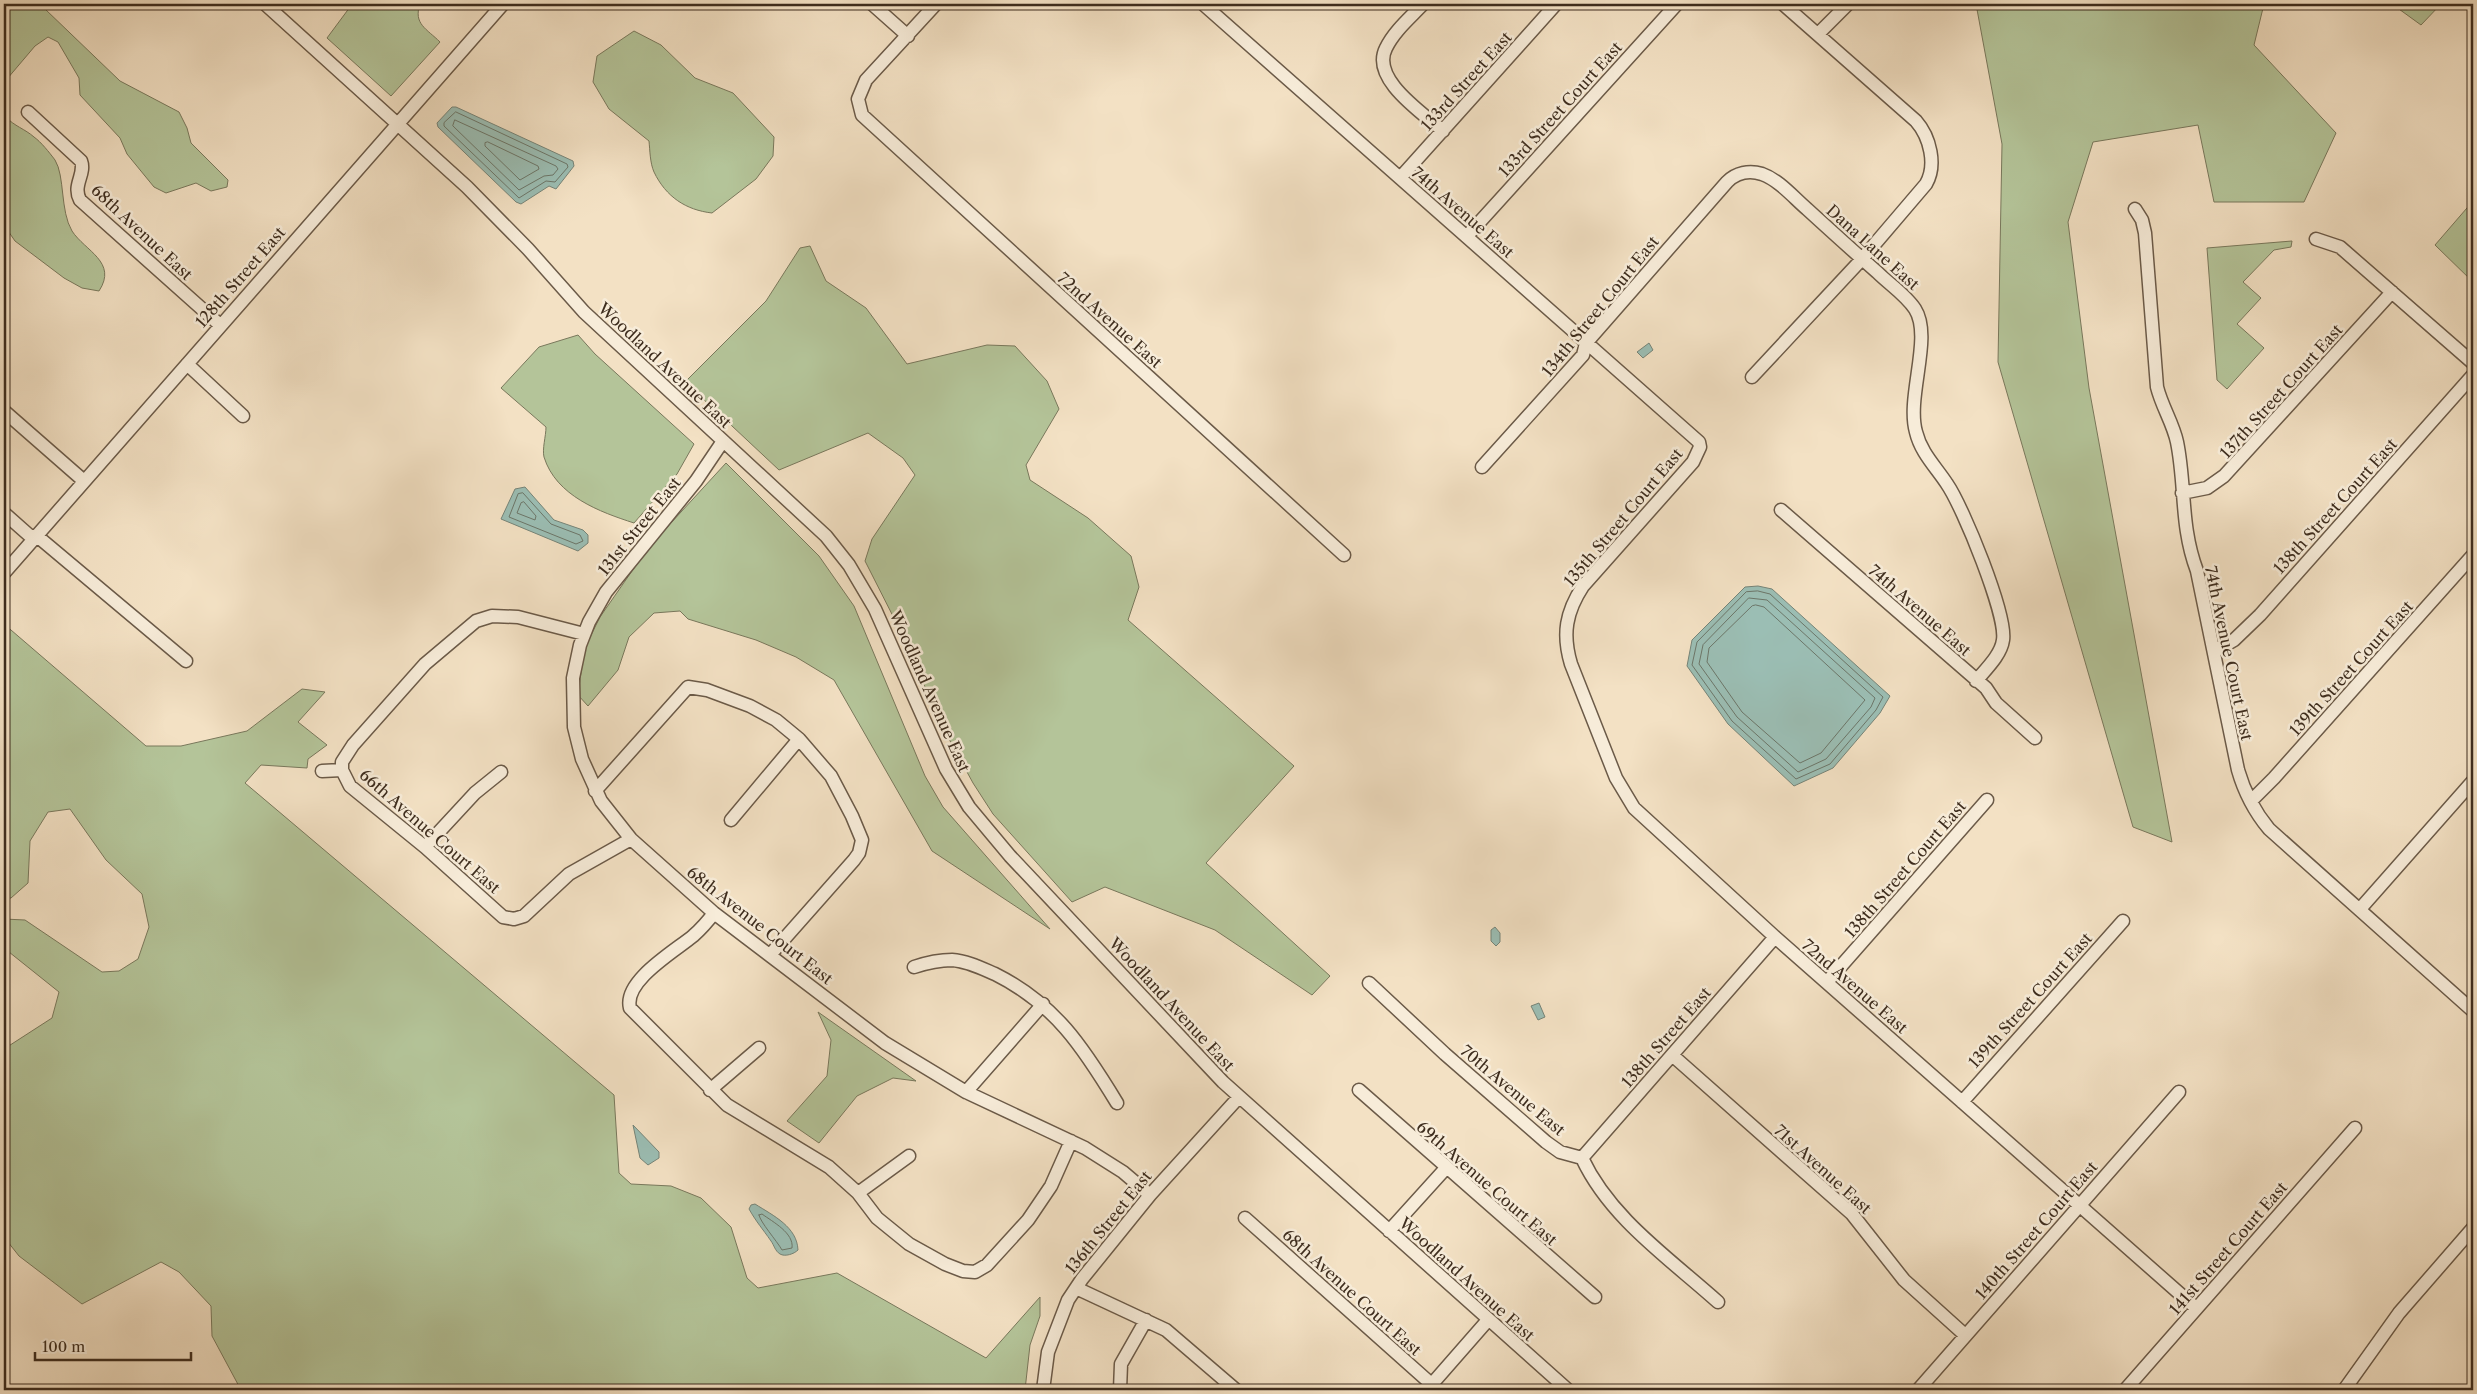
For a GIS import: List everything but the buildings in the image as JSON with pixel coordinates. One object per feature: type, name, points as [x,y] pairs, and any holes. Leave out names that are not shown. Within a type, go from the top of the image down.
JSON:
[{"type":"street","name":"Woodland Avenue East","points":[[265,4],[496,216],[584,312],[816,526],[849,565],[862,585],[886,631],[935,748],[969,807],[1010,856],[1239,1097],[1568,1390]]},
{"type":"street","name":"128th Street East","points":[[4,573],[503,4]]},
{"type":"street","points":[[872,4],[908,36],[936,4]]},
{"type":"street","name":"74th Avenue East","points":[[1202,4],[1696,438],[1700,447]]},
{"type":"street","points":[[1423,4],[1393,36],[1385,49],[1382,66],[1385,76],[1443,131]]},
{"type":"street","name":"133rd Street East","points":[[1400,178],[1556,4]]},
{"type":"street","name":"133rd Street Court East","points":[[1467,236],[1677,4]]},
{"type":"street","points":[[1752,377],[1862,259],[1926,184],[1930,176],[1930,157],[1924,133],[1916,121],[1783,4]]},
{"type":"street","points":[[1818,34],[1848,4]]},
{"type":"street","name":"72nd Avenue East","points":[[908,36],[866,80],[858,99],[858,106],[866,120],[1344,555]]},
{"type":"street","name":"68th Avenue East","points":[[28,112],[81,161],[82,170],[76,190],[80,200],[220,325]]},
{"type":"street","name":"Dana Lane East","points":[[1748,172],[1762,174],[1780,185],[1907,300],[1919,317],[1920,359],[1913,402],[1916,432],[1921,448],[1947,483],[1966,520],[1992,592],[2004,633],[1997,655],[1976,680]]},
{"type":"street","name":"134th Street Court East","points":[[1482,467],[1583,355],[1586,343],[1727,182],[1739,174],[1748,172]]},
{"type":"street","name":"74th Avenue Court East","points":[[2135,208],[2142,220],[2145,233],[2157,387],[2177,442],[2187,544],[2196,571],[2215,652],[2238,770],[2251,801],[2269,829],[2473,1011]]},
{"type":"street","points":[[2316,238],[2340,247],[2473,363]]},
{"type":"street","name":"137th Street Court East","points":[[2182,493],[2207,488],[2224,476],[2392,292]]},
{"type":"street","points":[[187,364],[243,416]]},
{"type":"street","name":"138th Street Court East","points":[[2215,652],[2234,640],[2260,615],[2473,375]]},
{"type":"street","points":[[4,411],[84,481]]},
{"type":"street","name":"131st Street East","points":[[584,634],[596,608],[620,572],[696,481],[723,441]]},
{"type":"street","name":"135th Street Court East","points":[[1565,637],[1568,614],[1583,586],[1693,462],[1700,447]]},
{"type":"street","name":"74th Avenue East","points":[[1781,510],[1986,688],[1996,703],[2035,738]]},
{"type":"street","points":[[4,513],[30,536],[36,536],[186,661]]},
{"type":"street","name":"139th Street Court East","points":[[2251,801],[2274,778],[2473,555]]},
{"type":"street","points":[[342,770],[342,762],[352,745],[425,664],[466,628],[486,617],[492,616],[534,619],[584,634]]},
{"type":"street","name":"68th Avenue Court East","points":[[584,634],[573,678],[574,727],[582,759],[595,790],[611,816],[631,839],[714,913],[885,1043],[966,1092],[1071,1142],[1110,1163],[1150,1195]]},
{"type":"street","name":"72nd Avenue East","points":[[1565,637],[1571,664],[1601,745],[1616,778],[1634,808],[1775,937],[2196,1308]]},
{"type":"street","points":[[595,790],[682,693],[691,686],[729,697],[750,706],[776,720],[799,739],[831,776],[862,840],[859,852],[770,954]]},
{"type":"street","points":[[731,820],[799,739]]},
{"type":"street","name":"66th Avenue Court East","points":[[322,771],[342,770],[350,786],[425,847],[503,916],[518,919],[524,916],[569,874],[631,839]]},
{"type":"street","points":[[425,847],[476,793],[502,772]]},
{"type":"street","points":[[2360,909],[2473,781]]},
{"type":"street","name":"138th Street Court East","points":[[1827,982],[1987,800]]},
{"type":"street","points":[[714,913],[692,937],[637,983],[628,1002],[636,1016],[710,1090],[737,1112],[814,1156],[858,1193],[877,1218],[909,1244],[945,1264],[963,1271],[975,1272],[987,1265],[1040,1205],[1071,1142]]},
{"type":"street","name":"139th Street Court East","points":[[1962,1102],[2123,921]]},
{"type":"street","name":"138th Street East","points":[[1582,1158],[1775,937]]},
{"type":"street","points":[[914,967],[934,961],[964,962],[1006,980],[1043,1004],[1074,1037],[1089,1057],[1116,1103]]},
{"type":"street","name":"70th Avenue East","points":[[1370,983],[1445,1054],[1546,1142],[1560,1152],[1582,1158]]},
{"type":"street","points":[[966,1092],[1043,1004]]},
{"type":"street","points":[[710,1090],[759,1048]]},
{"type":"street","name":"71st Avenue East","points":[[1672,1055],[1852,1214],[1904,1280],[1965,1335]]},
{"type":"street","name":"69th Avenue Court East","points":[[1358,1090],[1595,1297]]},
{"type":"street","name":"140th Street Court East","points":[[1918,1390],[2179,1092]]},
{"type":"street","name":"136th Street East","points":[[1043,1390],[1048,1352],[1058,1324],[1076,1288],[1095,1260],[1150,1195],[1239,1097]]},
{"type":"street","name":"141st Street Court East","points":[[2125,1390],[2355,1128]]},
{"type":"street","points":[[858,1193],[909,1156]]},
{"type":"street","points":[[1582,1158],[1590,1174],[1618,1214],[1718,1302]]},
{"type":"street","points":[[1389,1231],[1446,1168]]},
{"type":"street","name":"68th Avenue Court East","points":[[1245,1218],[1435,1387]]},
{"type":"street","points":[[2344,1390],[2399,1313],[2473,1228]]},
{"type":"street","points":[[1076,1288],[1166,1330],[1236,1390]]},
{"type":"street","points":[[1120,1390],[1122,1364],[1146,1320]]},
{"type":"street","points":[[1435,1387],[1488,1320]]},
{"type":"green space","points":[[29,4],[45,9],[120,81],[179,112],[187,128],[191,143],[228,180],[227,187],[211,191],[196,183],[166,193],[154,187],[127,154],[120,138],[80,95],[79,78],[58,42],[48,37],[35,46],[7,79],[6,117],[37,139],[55,160],[60,175],[68,223],[78,238],[98,258],[105,272],[104,281],[99,291],[82,288],[64,278],[15,241],[4,225],[4,6]]},
{"type":"green space","points":[[349,4],[420,4],[418,17],[422,26],[440,42],[391,96],[327,38],[350,7]]},
{"type":"green space","points":[[1976,4],[2264,4],[2254,45],[2336,133],[2304,202],[2214,202],[2198,125],[2093,142],[2068,222],[2089,388],[2172,842],[2133,827],[1998,362],[2002,144]]},
{"type":"green space","points":[[2392,4],[2441,4],[2421,25]]},
{"type":"green space","points":[[634,31],[661,45],[695,78],[733,93],[774,137],[773,156],[756,179],[712,213],[685,205],[664,189],[654,172],[650,157],[649,141],[609,109],[593,82],[597,56]]},
{"type":"green space","points":[[2473,201],[2473,282],[2435,245]]},
{"type":"green space","points":[[2292,241],[2291,247],[2274,250],[2243,282],[2261,298],[2237,324],[2264,348],[2227,389],[2217,380],[2207,248]]},
{"type":"green space","points":[[810,246],[826,281],[866,308],[907,364],[987,345],[1015,346],[1047,381],[1059,409],[1026,465],[1030,480],[1088,518],[1131,556],[1139,587],[1128,620],[1294,766],[1206,863],[1330,976],[1312,995],[1215,930],[1105,887],[1072,902],[993,814],[973,783],[943,728],[900,630],[865,561],[872,539],[915,475],[903,458],[868,433],[779,470],[685,382],[766,301],[800,248]]},
{"type":"green space","points":[[578,335],[595,354],[694,444],[677,474],[634,523],[607,514],[581,501],[558,482],[550,471],[544,457],[546,427],[501,388],[539,347]]},
{"type":"green space","points":[[726,463],[819,556],[854,606],[925,776],[943,807],[1050,929],[932,851],[834,680],[796,657],[756,640],[688,619],[680,611],[654,613],[629,637],[618,670],[588,706],[578,695],[584,649],[600,617],[648,548]]},
{"type":"green space","points":[[4,624],[146,746],[181,746],[247,731],[302,689],[325,692],[298,722],[327,745],[308,759],[307,768],[261,765],[245,783],[614,1095],[619,1173],[631,1184],[671,1186],[701,1198],[731,1227],[747,1278],[758,1288],[837,1273],[986,1358],[1040,1297],[1040,1316],[1030,1345],[1025,1390],[241,1390],[212,1336],[211,1306],[179,1272],[161,1262],[82,1304],[19,1256],[4,1237],[4,1049],[52,1018],[59,992],[4,948],[4,919],[25,920],[102,972],[119,971],[138,959],[149,927],[142,894],[106,860],[70,809],[48,812],[30,841],[28,883],[11,898],[4,899]]},
{"type":"green space","points":[[818,1012],[916,1081],[893,1078],[857,1096],[819,1143],[787,1121],[827,1076],[831,1040]]},
{"type":"water","points":[[452,107],[456,107],[573,161],[574,166],[556,189],[549,186],[521,204],[516,202],[438,127],[437,123]]},
{"type":"water","points":[[1649,343],[1653,350],[1643,358],[1637,352]]},
{"type":"water","points":[[525,487],[554,520],[583,530],[588,535],[588,543],[578,551],[501,519],[515,489]]},
{"type":"water","points":[[1758,586],[1772,589],[1890,696],[1880,713],[1833,768],[1794,786],[1728,724],[1687,666],[1692,640],[1745,587]]},
{"type":"water","points":[[1495,927],[1500,933],[1500,942],[1496,946],[1491,941],[1491,930]]},
{"type":"water","points":[[1539,1003],[1545,1017],[1538,1020],[1531,1006]]},
{"type":"water","points":[[633,1125],[659,1152],[659,1158],[648,1165],[640,1158]]},
{"type":"water","points":[[755,1204],[777,1218],[789,1229],[797,1242],[798,1250],[787,1255],[782,1255],[777,1251],[749,1209],[751,1205]]}]
